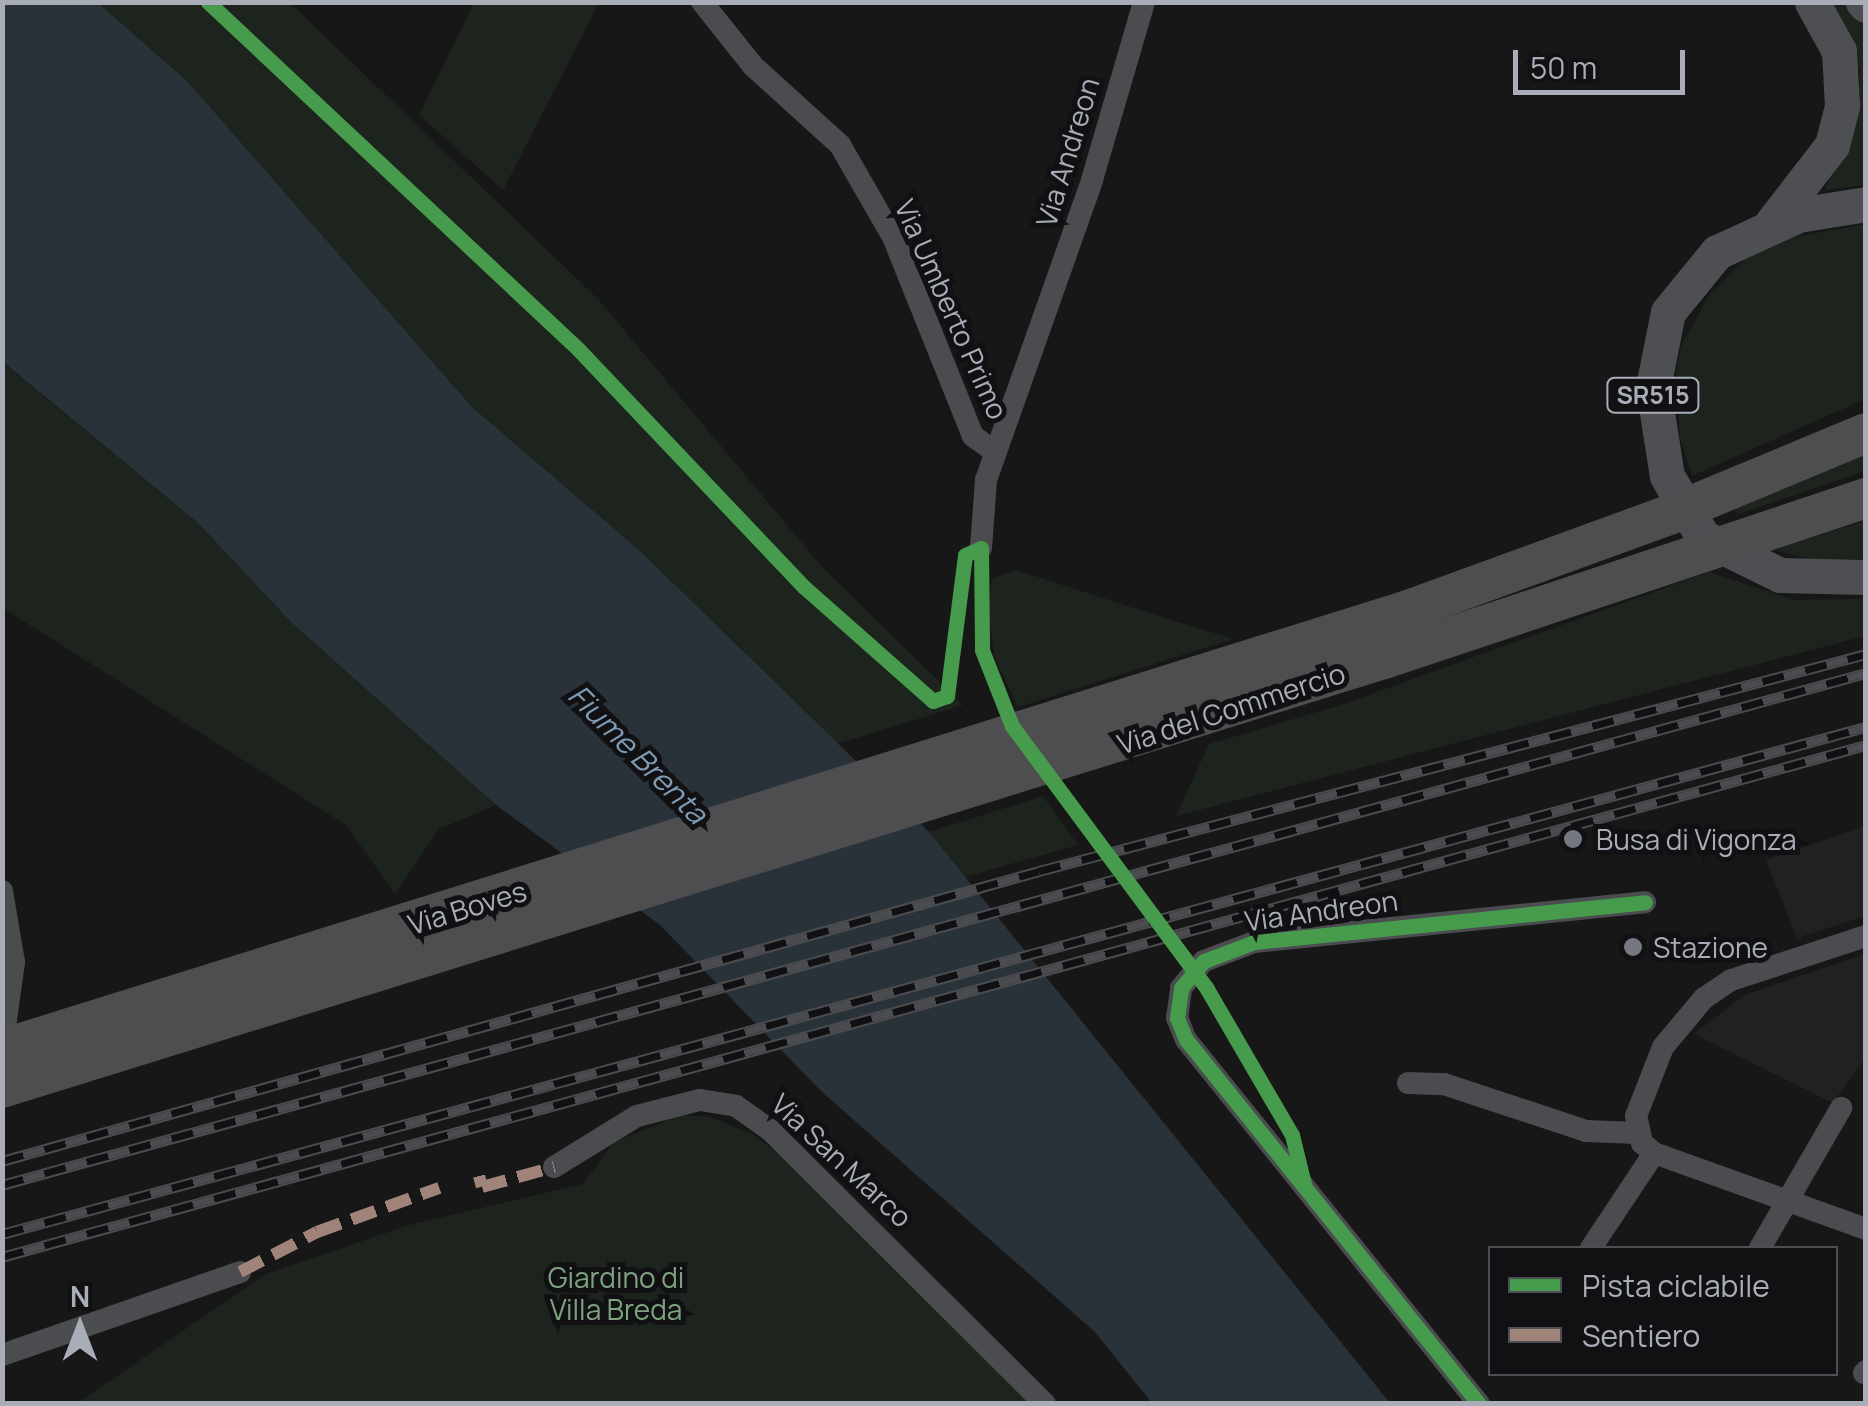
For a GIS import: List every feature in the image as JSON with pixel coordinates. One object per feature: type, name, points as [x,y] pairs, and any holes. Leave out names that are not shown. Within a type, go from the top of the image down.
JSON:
[{"type":"highway","name":"Via del Commercio","points":[[931,762],[1426,604],[1866,433]]},
{"type":"highway","name":"Via del Commercio","points":[[744,862],[1866,498]]},
{"type":"highway","name":"Via Boves","points":[[2,1088],[931,762]]},
{"type":"highway","name":"Via Boves","points":[[4,1035],[744,862]]},
{"type":"main road","points":[[1771,224],[1832,144],[1842,106],[1838,50],[1812,2]]},
{"type":"main road","name":"SR515","points":[[1863,579],[1780,575],[1716,546],[1685,513],[1659,445],[1654,372],[1668,312],[1717,252],[1771,224],[1866,204]]},
{"type":"street","name":"Via Umberto Primo","points":[[702,2],[753,66],[840,145],[893,236],[972,436],[995,452]]},
{"type":"street","name":"Via Andreon","points":[[982,548],[982,498],[995,452],[1092,180],[1144,2]]},
{"type":"street","points":[[2,891],[14,962],[4,1035]]},
{"type":"street","name":"Via Andreon","points":[[1479,1404],[1186,1040],[1177,1018],[1181,988],[1204,961],[1254,942],[1645,902]]},
{"type":"street","points":[[1866,936],[1731,980],[1684,1016],[1655,1066],[1636,1116],[1637,1134],[1654,1154],[1791,1199],[1866,1230]]},
{"type":"street","points":[[1408,1082],[1444,1084],[1586,1132],[1637,1134]]},
{"type":"street","name":"Via San Marco","points":[[554,1166],[636,1116],[700,1100],[736,1106],[770,1130],[1045,1404]]},
{"type":"street","points":[[1761,1246],[1842,1108]]},
{"type":"street","points":[[1592,1246],[1654,1154]]},
{"type":"street","points":[[2,1355],[240,1272]]},
{"type":"shaded area","points":[[1865,826],[1865,916],[1797,938],[1766,860]]},
{"type":"shaded area","points":[[1865,954],[1865,1058],[1833,1103],[1694,1034],[1744,995]]},
{"type":"green space","points":[[98,3],[290,3],[598,299],[822,567],[963,705],[837,744],[638,549],[472,407],[188,82]]},
{"type":"green space","points":[[474,3],[599,3],[503,190],[419,115]]},
{"type":"green space","points":[[1833,3],[1846,3],[1865,22],[1865,185],[1825,190],[1858,97],[1860,70]]},
{"type":"green space","points":[[1865,224],[1865,399],[1692,476],[1680,437],[1676,372],[1681,346],[1708,297],[1747,257],[1784,239]]},
{"type":"green space","points":[[2,362],[197,522],[291,622],[496,805],[439,829],[395,894],[346,825],[3,608]]},
{"type":"green space","points":[[1865,453],[1865,471],[1739,514],[1733,510]]},
{"type":"green space","points":[[1865,521],[1865,559],[1814,560],[1775,550]]},
{"type":"green space","points":[[1016,570],[1233,639],[1018,707],[994,656],[988,607],[992,578]]},
{"type":"green space","points":[[1709,572],[1794,600],[1865,599],[1865,636],[1176,816],[1209,744],[1338,706]]},
{"type":"green space","points":[[1043,796],[1078,845],[965,877],[929,832]]},
{"type":"green space","name":"Giardino di Villa Breda","points":[[681,1115],[711,1117],[752,1134],[794,1165],[1031,1404],[76,1404],[266,1274],[409,1225],[583,1184],[614,1142]]},
{"type":"water","name":"Fiume Brenta","points":[[3,3],[98,3],[188,82],[472,407],[638,549],[929,832],[1390,1403],[1152,1403],[1094,1331],[821,1091],[660,925],[496,805],[291,622],[197,522],[3,362]]},
{"type":"railway","points":[[2,1161],[1039,871],[1866,654]]},
{"type":"railway","points":[[2,1185],[1866,673]]},
{"type":"railway","points":[[2,1234],[1866,727]]},
{"type":"railway","points":[[2,1257],[1866,745]]},
{"type":"marked path","points":[[479,1176],[482,1187],[554,1167]]},
{"type":"marked path","points":[[240,1272],[317,1232],[439,1188]]},
{"type":"cycle path","points":[[208,2],[578,349],[804,587],[933,701],[947,696],[965,555],[981,548],[982,650],[1012,726],[1207,989],[1292,1135],[1304,1184]]},
{"type":"cycle path","points":[[1479,1404],[1186,1040],[1177,1018],[1181,988],[1204,961],[1254,942],[1645,902]]},
{"type":"place","name":"Busa di Vigonza","points":[[1573,839]]},
{"type":"place","name":"Stazione","points":[[1633,947]]}]
